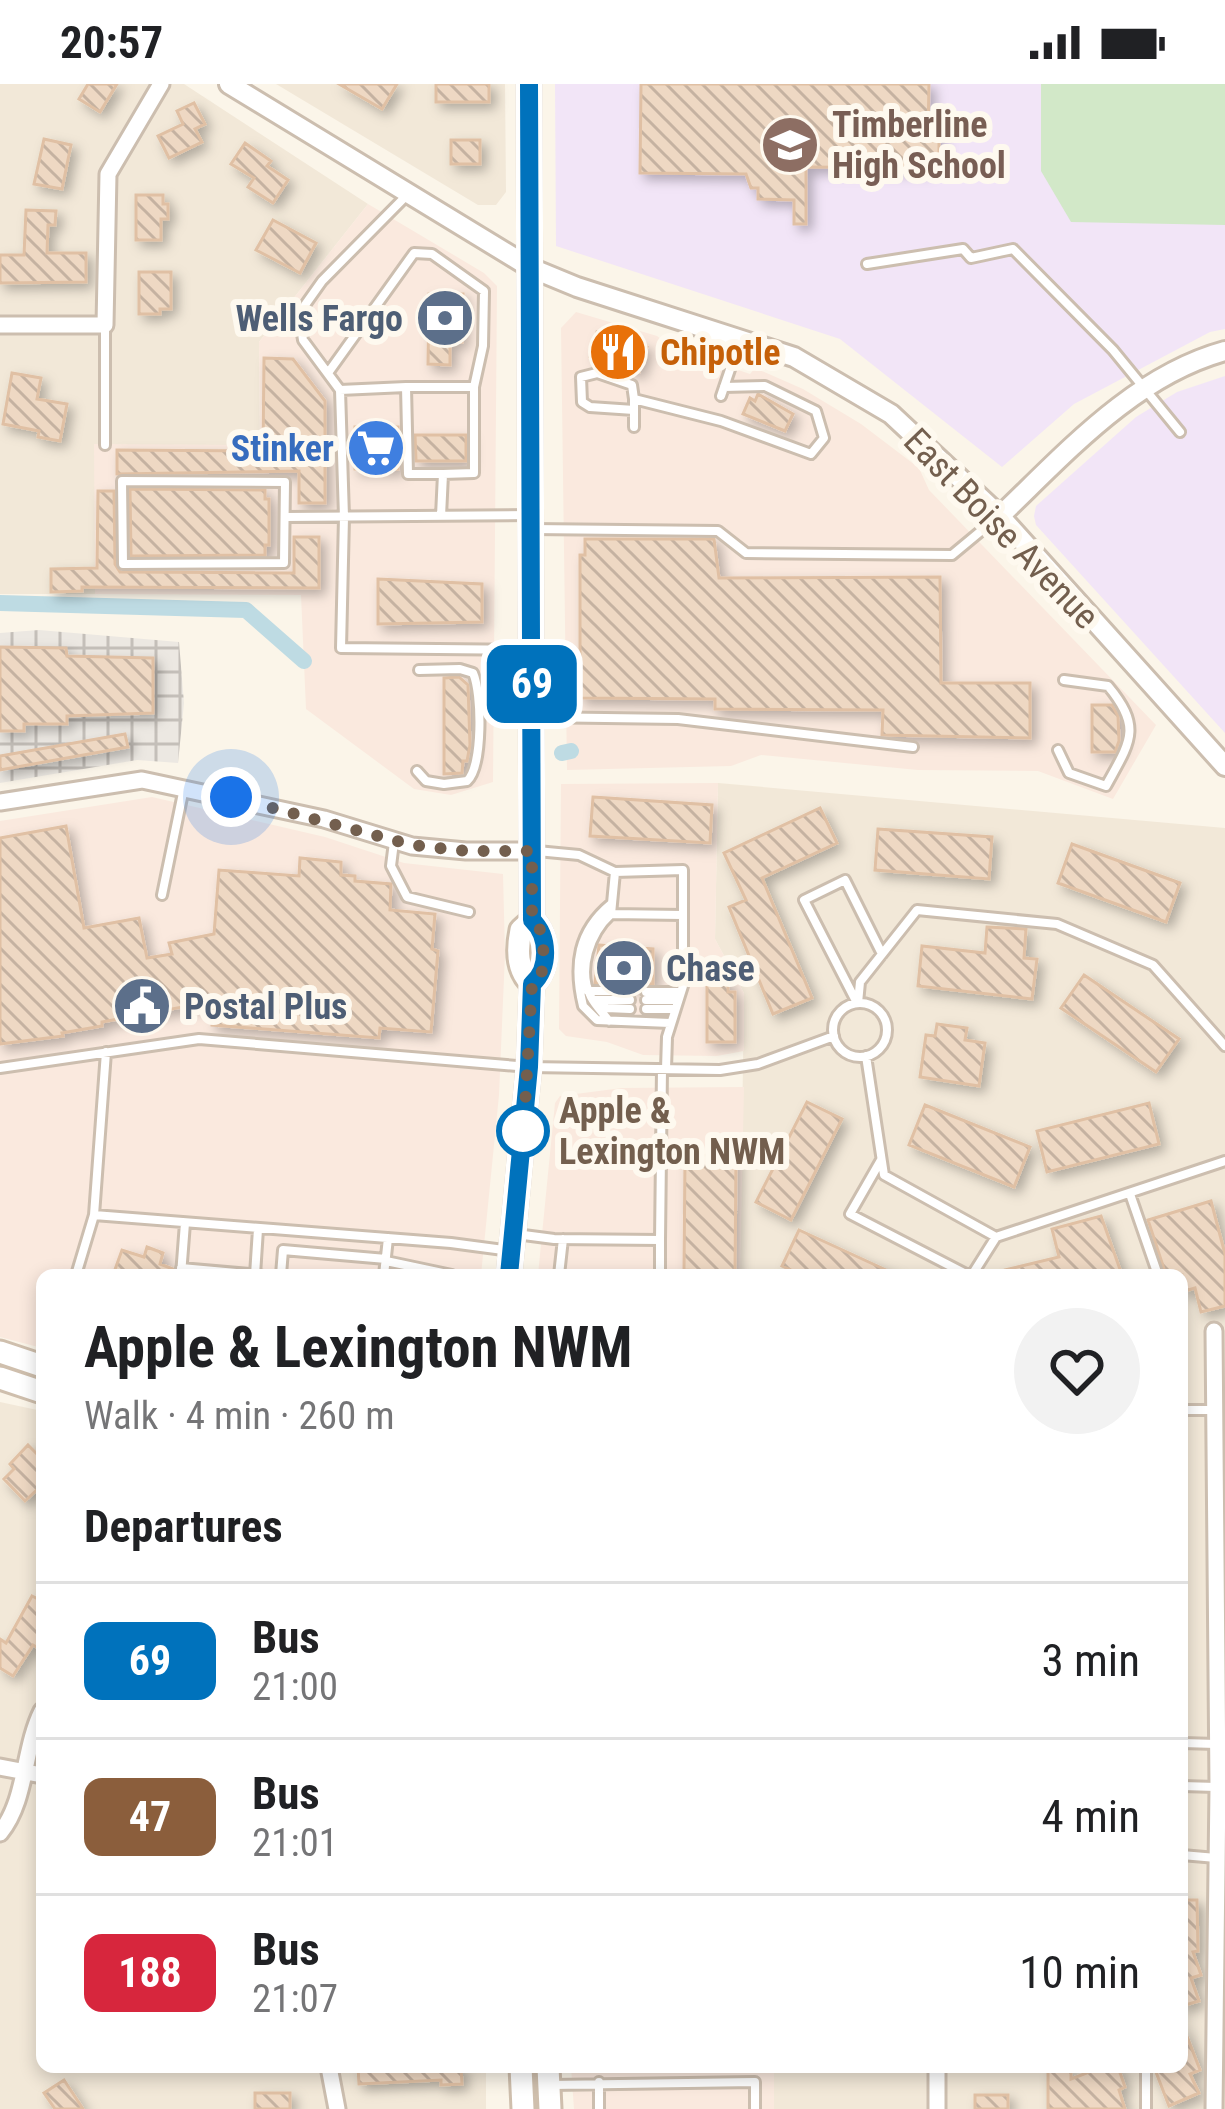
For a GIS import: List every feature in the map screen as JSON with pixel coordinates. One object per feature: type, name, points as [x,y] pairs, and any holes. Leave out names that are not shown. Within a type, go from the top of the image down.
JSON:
[{"type":"main road","points":[[510,1269],[532,984],[541,976],[544,959],[542,932],[532,920],[529,84]]},
{"type":"main road","points":[[0,1352],[36,1358]]},
{"type":"main road","points":[[0,1378],[36,1390]]},
{"type":"main road","points":[[520,2073],[523,2109]]},
{"type":"main road","points":[[549,2076],[550,2109]]},
{"type":"street","points":[[0,325],[105,326],[108,174],[160,84]]},
{"type":"street","name":"East Boise Avenue","points":[[230,84],[531,268],[794,358],[891,414],[1000,516],[1225,766]]},
{"type":"street","points":[[1000,516],[1085,434],[1144,389],[1186,364],[1225,351]]},
{"type":"street","points":[[0,802],[142,780],[324,819],[394,841],[452,850],[532,851]]},
{"type":"street","points":[[1214,1331],[1218,1787],[1214,2109]]},
{"type":"street","points":[[0,1833],[15,1805],[36,1723]]},
{"type":"street","points":[[0,1767],[36,1774]]},
{"type":"street","points":[[330,2073],[337,2109]]},
{"type":"street","points":[[937,2073],[937,2109]]},
{"type":"lane","points":[[409,193],[322,281],[300,321],[304,340],[340,390],[341,648],[531,650]]},
{"type":"lane","points":[[867,264],[963,249],[971,258],[1013,249],[1112,350],[1180,432]]},
{"type":"lane","points":[[328,373],[414,253],[432,254],[484,291],[483,346],[474,387],[474,473],[408,474],[406,387]]},
{"type":"lane","points":[[105,326],[105,446]]},
{"type":"lane","points":[[634,427],[634,405],[632,385],[597,373],[581,376],[582,402],[590,407],[634,405],[721,421],[811,454],[824,438],[816,411],[765,386],[722,391],[740,338]]},
{"type":"lane","points":[[340,390],[474,387]]},
{"type":"lane","points":[[441,516],[443,474]]},
{"type":"lane","points":[[122,481],[285,482],[285,518],[284,563],[123,565],[122,481]]},
{"type":"lane","points":[[285,518],[441,516],[718,531],[746,554],[952,554],[1000,516]]},
{"type":"lane","points":[[417,771],[426,781],[467,781],[477,766],[478,748],[478,693],[473,673],[419,670]]},
{"type":"lane","points":[[1058,750],[1069,773],[1106,786],[1130,743],[1130,716],[1108,686],[1064,680]]},
{"type":"lane","points":[[532,717],[678,719],[913,747]]},
{"type":"lane","points":[[162,895],[184,786]]},
{"type":"lane","points":[[394,841],[391,866],[407,897],[469,912]]},
{"type":"lane","points":[[532,851],[579,855],[615,872],[683,870],[678,1000],[664,1069],[660,1269]]},
{"type":"lane","points":[[609,1021],[590,996],[590,939],[611,909],[615,872]]},
{"type":"lane","points":[[858,1003],[804,900],[845,880],[882,954]]},
{"type":"lane","points":[[670,1023],[597,1020],[583,1006],[581,945],[593,919],[611,909],[683,915]]},
{"type":"lane","points":[[858,1003],[860,982],[917,910],[1057,924],[1153,965],[1225,1046]]},
{"type":"lane","points":[[590,996],[630,1000],[607,1008],[590,996]]},
{"type":"lane","points":[[678,1000],[646,1000],[678,1000]]},
{"type":"lane","points":[[858,1003],[875,1007],[886,1022],[881,1047],[866,1056],[850,1054],[834,1036],[836,1018],[858,1003]]},
{"type":"lane","points":[[0,1068],[200,1039],[529,1067],[720,1070],[758,1064],[834,1036]]},
{"type":"lane","points":[[78,1269],[94,1215],[106,1051]]},
{"type":"lane","points":[[866,1056],[884,1175],[996,1237]]},
{"type":"lane","points":[[882,1159],[850,1214],[958,1269]]},
{"type":"lane","points":[[974,1269],[996,1237],[1225,1161]]},
{"type":"lane","points":[[1130,1194],[1156,1269]]},
{"type":"lane","points":[[94,1215],[388,1238],[513,1243],[660,1240]]},
{"type":"lane","points":[[181,1269],[185,1223]]},
{"type":"lane","points":[[256,1269],[258,1229]]},
{"type":"lane","points":[[385,1269],[388,1238]]},
{"type":"lane","points":[[560,1269],[563,1239]]},
{"type":"lane","points":[[281,1269],[283,1250],[386,1260],[426,1269]]},
{"type":"lane","points":[[1188,1410],[1215,1410]]},
{"type":"lane","points":[[1188,1743],[1217,1744]]},
{"type":"lane","points":[[1188,1786],[1218,1787]]},
{"type":"lane","points":[[1188,1856],[1217,1858]]},
{"type":"lane","points":[[1146,2073],[1146,2109]]},
{"type":"lane","points":[[549,2076],[599,2082],[755,2082],[755,2109]]},
{"type":"lane","points":[[599,2082],[599,2109]]},
{"type":"shaded area","points":[[0,84],[184,84],[368,204],[259,342],[260,445],[95,445],[95,594],[0,594]]},
{"type":"shaded area","points":[[276,84],[505,84],[506,192],[496,205],[478,205]]},
{"type":"shaded area","points":[[555,84],[1225,84],[1225,329],[1210,332],[1074,404],[1002,467],[840,339],[556,246]]},
{"type":"shaded area","points":[[368,204],[484,273],[497,286],[493,782],[451,795],[414,789],[306,709],[301,595],[95,594],[94,444],[260,445],[259,342]]},
{"type":"shaded area","points":[[576,312],[657,336],[673,348],[750,374],[755,368],[803,389],[861,424],[919,468],[929,490],[1156,725],[1113,799],[1038,771],[918,770],[761,755],[731,766],[567,770],[561,328]]},
{"type":"shaded area","points":[[1225,376],[1225,733],[1036,525],[1034,516],[1036,506],[1136,417],[1177,392]]},
{"type":"shaded area","points":[[39,630],[179,642],[184,703],[178,763],[137,760],[0,783],[0,633]]},
{"type":"shaded area","points":[[718,783],[1225,828],[1225,2109],[774,2109],[774,2073],[1188,2073],[1188,1269],[740,1269],[744,993],[715,939]]},
{"type":"shaded area","points":[[718,783],[715,939],[744,993],[744,1051],[717,1056],[643,1055],[607,1042],[566,1036],[559,1029],[561,784]]},
{"type":"shaded area","points":[[152,797],[325,837],[404,863],[503,874],[499,1095],[482,1269],[36,1269],[36,1346],[0,1337],[0,821]]},
{"type":"shaded area","points":[[744,1087],[740,1269],[539,1269],[555,1103],[560,1096],[622,1088]]},
{"type":"shaded area","points":[[0,1402],[36,1410],[36,2073],[486,2073],[486,2109],[0,2109]]},
{"type":"shaded area","points":[[571,2073],[774,2073],[774,2109],[574,2109]]},
{"type":"green space","points":[[1041,84],[1225,84],[1225,225],[1071,222],[1041,171]]},
{"type":"building","points":[[88,84],[117,84],[100,112],[79,99]]},
{"type":"building","points":[[339,84],[397,84],[382,109]]},
{"type":"building","points":[[436,84],[489,84],[489,102],[436,102]]},
{"type":"building","name":"Timberline High School","points":[[641,84],[929,84],[928,133],[939,133],[939,162],[927,162],[927,168],[806,167],[806,224],[794,224],[794,200],[758,199],[758,188],[751,188],[746,174],[640,173]]},
{"type":"building","points":[[194,103],[205,124],[195,129],[202,142],[169,158],[158,136],[183,124],[177,111]]},
{"type":"building","points":[[44,139],[71,145],[62,189],[34,184]]},
{"type":"building","points":[[451,140],[480,140],[480,164],[451,164]]},
{"type":"building","points":[[245,143],[288,180],[273,203],[248,187],[254,178],[231,164]]},
{"type":"building","points":[[136,195],[163,195],[163,204],[168,204],[168,219],[161,219],[161,240],[136,240]]},
{"type":"building","points":[[26,210],[56,211],[55,225],[48,225],[47,253],[86,253],[86,282],[0,283],[0,255],[24,255]]},
{"type":"building","points":[[273,220],[316,243],[300,273],[256,250]]},
{"type":"building","points":[[139,272],[171,272],[171,309],[139,314]]},
{"type":"building","name":"Wells Fargo","points":[[429,294],[463,294],[462,342],[450,342],[450,365],[428,364]]},
{"type":"building","name":"Chipotle","points":[[597,332],[647,347],[639,372],[590,357]]},
{"type":"building","points":[[264,358],[293,359],[325,401],[325,503],[299,503],[299,471],[117,474],[117,450],[263,451]]},
{"type":"building","points":[[12,373],[41,378],[37,399],[67,404],[60,441],[3,424]]},
{"type":"building","points":[[758,394],[793,414],[785,431],[743,414],[750,398],[755,401]]},
{"type":"building","name":"Stinker","points":[[355,427],[398,427],[398,469],[355,469]]},
{"type":"building","points":[[415,435],[466,435],[466,461],[416,461]]},
{"type":"building","points":[[130,489],[265,490],[269,545],[265,545],[265,555],[131,556]]},
{"type":"building","points":[[98,491],[114,491],[115,564],[120,572],[294,573],[294,537],[319,537],[319,588],[82,587],[82,591],[51,592],[51,569],[97,568]]},
{"type":"building","points":[[585,539],[714,539],[719,578],[940,577],[941,683],[1030,683],[1030,738],[882,735],[883,710],[715,709],[715,699],[580,698],[580,555],[585,555]]},
{"type":"building","points":[[378,579],[482,584],[482,622],[378,624]]},
{"type":"building","points":[[0,647],[66,648],[67,656],[153,658],[153,713],[67,716],[67,724],[24,724],[24,731],[0,731]]},
{"type":"building","points":[[459,677],[468,685],[470,745],[462,773],[444,774],[444,678]]},
{"type":"building","points":[[1092,705],[1112,705],[1118,716],[1115,752],[1092,752]]},
{"type":"building","points":[[125,734],[128,747],[0,770],[0,756]]},
{"type":"building","points":[[593,797],[712,805],[710,843],[590,836]]},
{"type":"building","points":[[820,808],[837,843],[762,878],[812,998],[773,1014],[729,907],[746,900],[724,853]]},
{"type":"building","points":[[66,826],[84,928],[139,918],[147,958],[172,954],[169,943],[214,934],[219,870],[299,876],[300,858],[341,862],[341,875],[391,884],[390,910],[435,914],[432,949],[438,951],[431,1032],[380,1028],[379,1038],[212,1025],[209,1002],[102,1022],[102,1026],[63,1036],[0,1044],[0,838]]},
{"type":"building","points":[[878,829],[992,837],[989,879],[875,870]]},
{"type":"building","points":[[1072,844],[1180,883],[1166,922],[1058,883]]},
{"type":"building","points":[[987,927],[1026,929],[1024,958],[1037,959],[1032,999],[918,986],[922,946],[985,953]]},
{"type":"building","name":"Chase","points":[[599,945],[653,949],[653,984],[643,984],[638,990],[631,983],[595,983]]},
{"type":"building","points":[[1084,975],[1179,1039],[1156,1072],[1061,1008]]},
{"type":"building","points":[[707,980],[728,980],[728,992],[735,992],[735,1042],[707,1042]]},
{"type":"building","points":[[937,1024],[967,1028],[965,1040],[985,1043],[979,1086],[920,1077],[926,1035],[935,1036]]},
{"type":"building","points":[[807,1102],[842,1119],[791,1220],[756,1202]]},
{"type":"building","points":[[1149,1103],[1159,1144],[1047,1172],[1037,1131]]},
{"type":"building","points":[[925,1105],[1030,1147],[1014,1187],[909,1145]]},
{"type":"building","points":[[736,1156],[735,1269],[684,1269],[685,1158]]},
{"type":"building","points":[[1211,1201],[1225,1254],[1225,1306],[1201,1312],[1195,1288],[1188,1290],[1188,1269],[1164,1269],[1148,1220]]},
{"type":"building","points":[[1101,1216],[1120,1269],[1009,1269],[1059,1257],[1052,1229]]},
{"type":"building","points":[[799,1230],[884,1269],[789,1269],[782,1266]]},
{"type":"building","points":[[147,1247],[163,1253],[160,1264],[173,1269],[115,1269],[122,1250],[144,1257]]},
{"type":"building","points":[[28,1445],[36,1453],[36,1491],[25,1501],[4,1479],[14,1469],[10,1464]]},
{"type":"building","points":[[32,1596],[36,1598],[36,1647],[13,1676],[0,1668],[0,1639],[6,1643]]},
{"type":"building","points":[[1188,1900],[1197,1900],[1198,1951],[1193,1952],[1201,1975],[1191,1978],[1199,2001],[1188,2004]]},
{"type":"building","points":[[1188,2039],[1200,2070],[1190,2074],[1199,2093],[1169,2106],[1156,2073],[1188,2073]]},
{"type":"building","points":[[358,2073],[461,2073],[462,2084],[441,2085],[441,2080],[359,2084]]},
{"type":"building","points":[[1048,2073],[1071,2073],[1071,2079],[1086,2073],[1120,2073],[1125,2109],[1048,2109]]},
{"type":"building","points":[[64,2080],[83,2109],[55,2109],[44,2093]]},
{"type":"building","points":[[255,2093],[290,2093],[290,2109],[255,2109]]},
{"type":"building","points":[[975,2095],[1008,2095],[1008,2109],[975,2109]]},
{"type":"waterway","points":[[0,603],[246,610],[304,661]]},
{"type":"waterway","points":[[562,753],[571,751]]},
{"type":"bus line","name":"69","points":[[510,1269],[532,984],[541,976],[544,959],[542,932],[532,920],[529,84]]},
{"type":"place","name":"Timberline High School","points":[[790,145]]},
{"type":"place","name":"Wells Fargo","points":[[445,318]]},
{"type":"place","name":"Chipotle","points":[[618,352]]},
{"type":"place","name":"Stinker","points":[[376,448]]},
{"type":"place","name":"Chase","points":[[624,968]]},
{"type":"place","name":"Postal Plus","points":[[142,1006]]},
{"type":"place","name":"Apple & Lexington NWM","points":[[523,1131]]},
{"type":"route","points":[[231,797],[412,845],[532,851],[532,920],[542,932],[544,959],[541,976],[532,984],[523,1142],[523,1131]]}]
